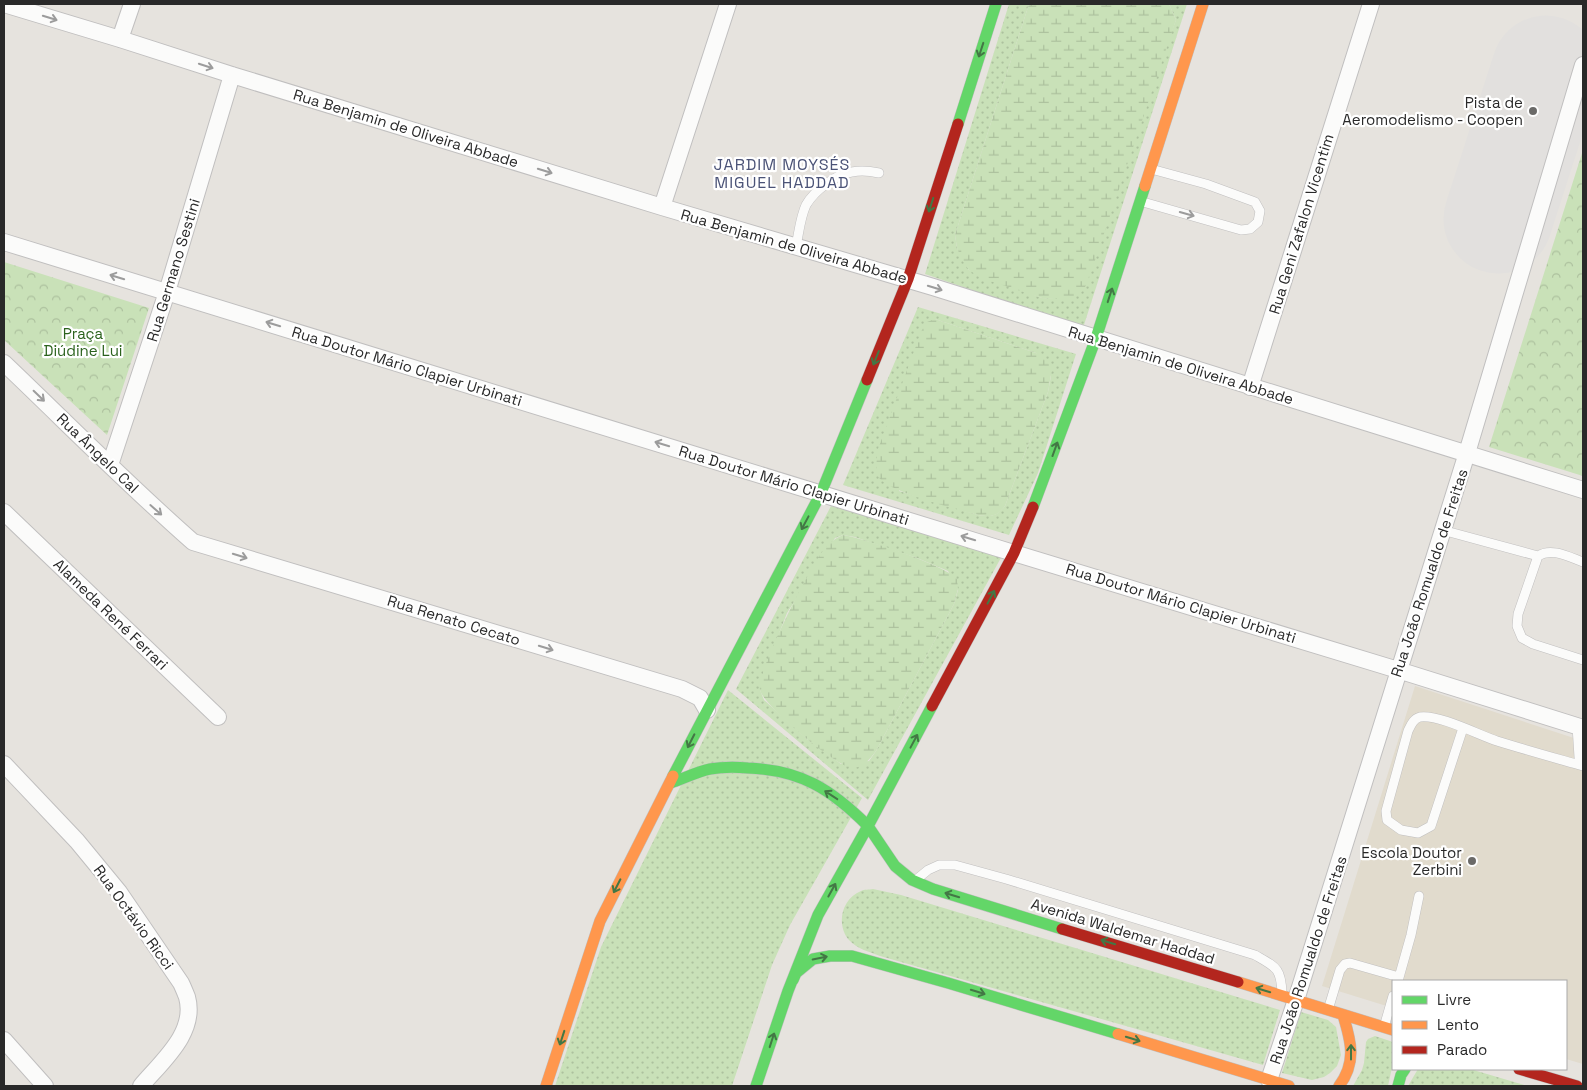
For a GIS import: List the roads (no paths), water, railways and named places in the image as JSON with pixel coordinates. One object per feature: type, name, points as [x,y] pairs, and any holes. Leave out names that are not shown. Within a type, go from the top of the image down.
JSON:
[{"type":"main road","points":[[546,1086],[600,921],[707,710],[821,493],[908,279],[996,4]]},
{"type":"main road","points":[[756,1086],[788,991],[818,915],[868,826],[1014,553],[1046,475],[1096,338],[1203,4]]},
{"type":"main road","name":"Avenida Waldemar Haddad","points":[[670,783],[710,769],[756,769],[793,774],[817,786],[845,805],[868,826],[895,866],[914,881],[933,889],[1389,1029]]},
{"type":"main road","points":[[788,991],[796,973],[813,959],[830,956],[852,956],[1289,1086]]},
{"type":"main road","points":[[1339,1086],[1349,1072],[1352,1053],[1350,1035],[1343,1015]]},
{"type":"main road","points":[[1398,1086],[1404,1070]]},
{"type":"main road","points":[[1522,1070],[1577,1086]]},
{"type":"street","name":"Rua Benjamin de Oliveira Abbade","points":[[4,4],[662,207],[908,279],[1583,490]]},
{"type":"street","points":[[120,39],[132,4]]},
{"type":"street","points":[[662,207],[728,4]]},
{"type":"street","name":"Rua Geni Zafalon Vicentim","points":[[1250,386],[1370,4]]},
{"type":"street","name":"Rua João Romualdo de Freitas","points":[[1269,1080],[1289,998],[1398,670],[1467,453],[1583,65]]},
{"type":"street","name":"Rua Germano Sestini","points":[[110,464],[167,292],[232,75]]},
{"type":"street","name":"Rua Doutor Mário Clapier Urbinati","points":[[4,242],[1580,727]]},
{"type":"street","name":"Rua Ângelo Cal","points":[[4,363],[149,504],[193,542]]},
{"type":"street","name":"Alameda René Ferrari","points":[[4,512],[218,717]]},
{"type":"street","name":"Rua Renato Cecato","points":[[193,542],[682,688],[700,698],[707,710]]},
{"type":"street","name":"Rua Octávio Ricci","points":[[4,764],[77,841],[118,892],[180,983],[187,998],[188,1014],[185,1030],[177,1044],[141,1086]]},
{"type":"street","points":[[4,1040],[45,1086]]},
{"type":"lane","points":[[1140,201],[1241,230],[1250,229],[1258,222],[1260,211],[1255,202],[1206,184],[1150,168]]},
{"type":"lane","points":[[796,246],[801,218],[807,204],[817,192],[831,181],[850,172],[866,171],[879,173]]},
{"type":"lane","points":[[1442,530],[1538,556]]},
{"type":"lane","points":[[1583,562],[1550,552],[1542,553],[1538,556],[1518,614],[1517,626],[1522,638],[1533,644],[1583,660]]},
{"type":"lane","points":[[1463,728],[1431,826],[1418,833],[1401,830],[1387,820],[1386,811],[1408,731],[1414,720],[1418,717],[1428,717],[1463,728],[1497,741],[1583,765]]},
{"type":"lane","points":[[1580,727],[1579,757],[1583,765]]},
{"type":"lane","points":[[914,881],[928,870],[939,865],[955,865],[1255,955],[1277,970],[1289,998]]},
{"type":"lane","points":[[1327,1010],[1340,970],[1345,964],[1350,963],[1398,979],[1411,935],[1419,896]]},
{"type":"lane","points":[[1389,1029],[1392,1004]]},
{"type":"place","name":"Pista de Aeromodelismo - Coopen","points":[[1533,111]]},
{"type":"place","name":"Escola Doutor Zerbini","points":[[1472,861]]},
{"type":"district","name":"JARDIM MOYSÉS MIGUEL HADDAD","points":[[782,173]]},
{"type":"park label","name":"Praça Diúdine Lui","points":[[83,342]]}]
